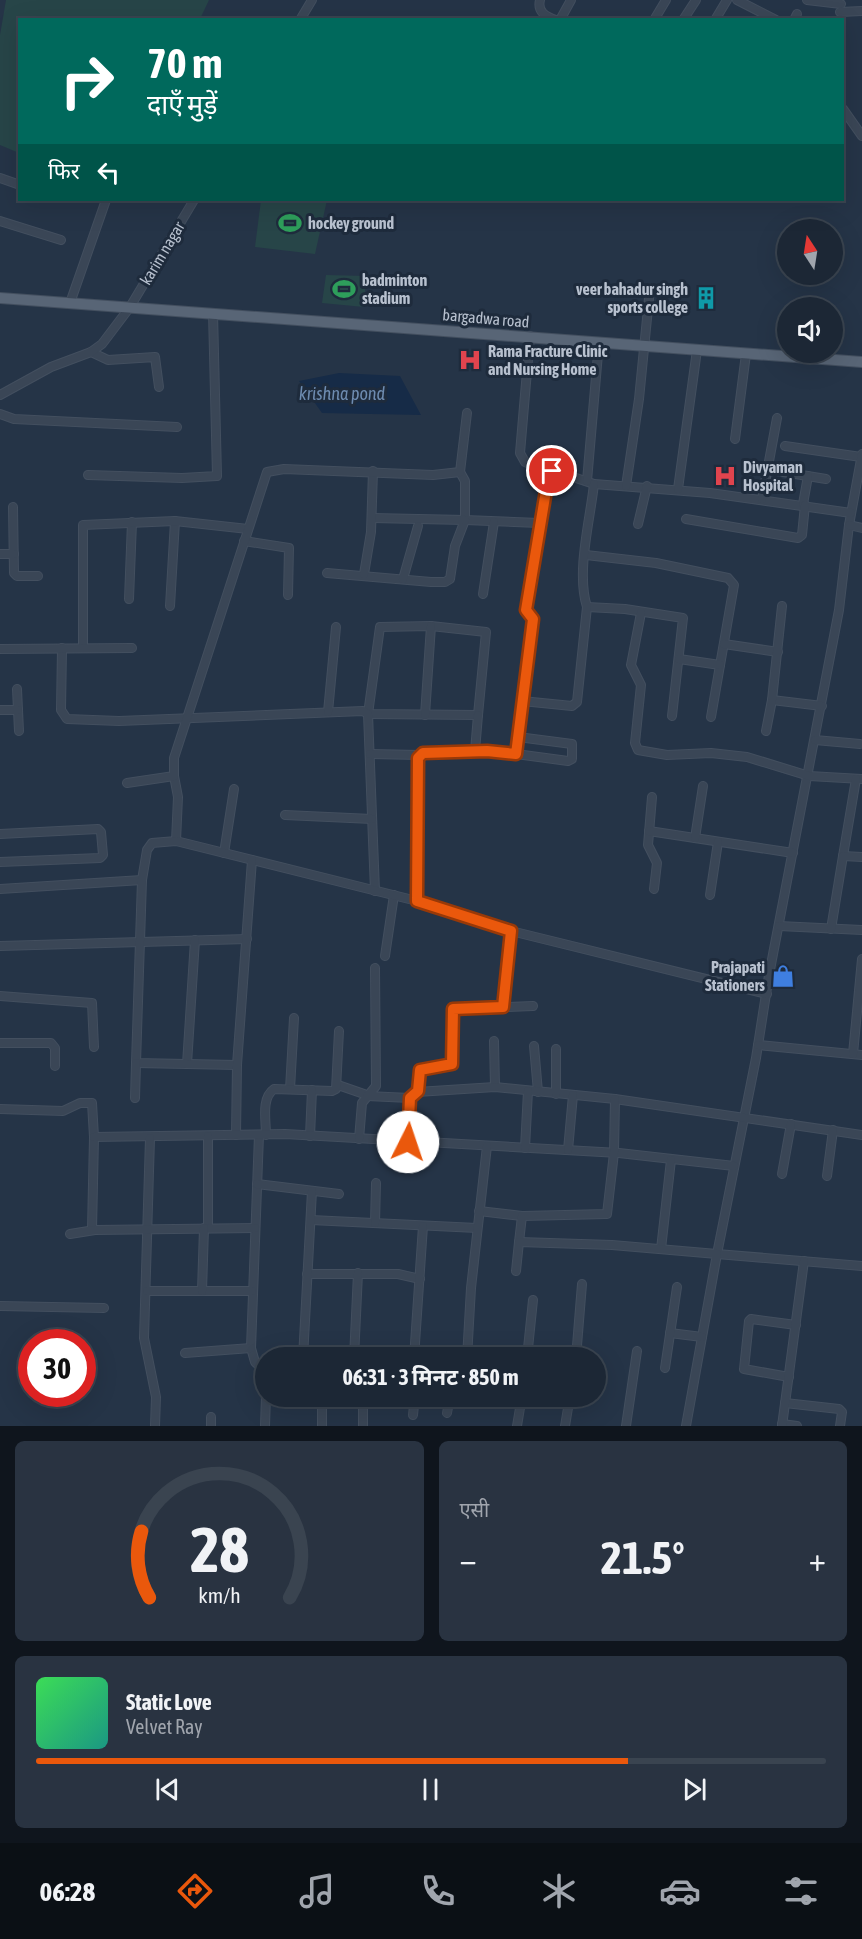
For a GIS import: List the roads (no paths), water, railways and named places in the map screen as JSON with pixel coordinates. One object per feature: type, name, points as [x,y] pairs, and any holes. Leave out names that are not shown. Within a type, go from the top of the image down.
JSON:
[{"type":"main road","name":"bargadwa road","points":[[0,298],[862,362]]},
{"type":"street","points":[[301,18],[312,0]]},
{"type":"street","points":[[540,0],[540,8],[544,15],[552,18]]},
{"type":"street","points":[[559,18],[571,0]]},
{"type":"street","points":[[655,18],[666,0]]},
{"type":"street","points":[[684,18],[696,0]]},
{"type":"street","points":[[716,18],[727,0]]},
{"type":"street","points":[[737,0],[772,18]]},
{"type":"street","points":[[807,0],[840,9],[862,11]]},
{"type":"street","points":[[844,110],[862,135]]},
{"type":"street","points":[[0,178],[18,184]]},
{"type":"street","points":[[70,303],[106,201]]},
{"type":"street","name":"karim nagar","points":[[98,355],[102,344],[130,307],[193,201]]},
{"type":"street","points":[[0,221],[61,240]]},
{"type":"street","points":[[626,486],[639,399],[650,288]]},
{"type":"street","points":[[88,475],[182,478],[216,476],[213,313]]},
{"type":"street","points":[[530,336],[520,453],[525,462],[549,473],[555,471],[591,483],[678,489],[804,504],[851,513]]},
{"type":"street","points":[[522,700],[575,705],[587,607],[583,595],[599,342]]},
{"type":"street","points":[[678,489],[697,351]]},
{"type":"street","points":[[735,440],[746,354]]},
{"type":"street","points":[[0,395],[51,367],[98,355],[156,357],[159,387]]},
{"type":"street","points":[[327,573],[448,581],[452,576],[455,546],[465,520],[465,481],[460,472],[468,413]]},
{"type":"street","points":[[0,414],[14,419],[177,427]]},
{"type":"street","points":[[762,499],[777,418]]},
{"type":"street","points":[[686,1426],[822,706],[839,610],[849,525],[862,455],[785,446]]},
{"type":"street","points":[[176,841],[178,796],[174,776],[174,758],[265,476],[272,470],[373,471],[432,475],[460,472]]},
{"type":"street","points":[[364,574],[372,518],[373,471]]},
{"type":"street","points":[[783,472],[826,479]]},
{"type":"street","points":[[516,754],[533,619],[526,610],[549,473]]},
{"type":"street","points":[[686,519],[798,538],[801,535],[808,476]]},
{"type":"street","points":[[638,525],[647,486]]},
{"type":"street","points":[[13,507],[15,575],[38,576]]},
{"type":"street","points":[[372,518],[539,523]]},
{"type":"street","points":[[83,648],[83,525],[175,521],[248,529]]},
{"type":"street","points":[[170,606],[175,521]]},
{"type":"street","points":[[129,598],[132,522]]},
{"type":"street","points":[[483,594],[494,522]]},
{"type":"street","points":[[849,525],[862,528]]},
{"type":"street","points":[[403,579],[418,526]]},
{"type":"street","points":[[244,541],[289,548],[288,595]]},
{"type":"street","points":[[0,554],[14,554]]},
{"type":"street","points":[[586,555],[656,563],[728,578],[734,585],[711,717]]},
{"type":"street","points":[[766,731],[772,700],[782,606]]},
{"type":"street","points":[[587,607],[683,618],[672,716]]},
{"type":"street","points":[[641,613],[631,665],[641,685],[634,743],[638,750],[667,755],[711,753],[747,757],[809,776],[859,779],[831,929]]},
{"type":"street","points":[[425,715],[431,626]]},
{"type":"street","points":[[375,891],[368,714],[380,627],[431,626],[486,632],[476,751]]},
{"type":"street","points":[[328,712],[336,627]]},
{"type":"street","points":[[724,644],[778,652]]},
{"type":"street","points":[[62,648],[61,711],[67,719],[119,721],[363,711],[368,714],[478,715]]},
{"type":"street","points":[[0,649],[132,648]]},
{"type":"street","points":[[679,659],[720,665]]},
{"type":"street","points":[[17,689],[19,731]]},
{"type":"street","points":[[772,700],[822,706]]},
{"type":"street","points":[[0,710],[18,710]]},
{"type":"street","points":[[370,754],[420,755],[476,751],[568,761],[572,759],[572,744],[518,737]]},
{"type":"street","points":[[815,740],[860,744]]},
{"type":"street","points":[[417,901],[420,755]]},
{"type":"street","points":[[128,783],[174,776]]},
{"type":"street","points":[[695,838],[703,786]]},
{"type":"street","points":[[224,853],[234,789]]},
{"type":"street","points":[[652,797],[649,849],[657,863],[654,889]]},
{"type":"street","points":[[285,815],[372,819]]},
{"type":"street","points":[[0,834],[98,829],[101,832],[103,855],[100,858],[0,862]]},
{"type":"street","points":[[649,831],[793,854]]},
{"type":"street","points":[[135,1098],[142,941],[142,880],[149,846],[176,841],[417,901],[511,931],[767,994]]},
{"type":"street","points":[[710,895],[718,842]]},
{"type":"street","points":[[843,856],[862,857]]},
{"type":"street","points":[[236,1136],[237,1065],[252,860]]},
{"type":"street","points":[[0,889],[142,880]]},
{"type":"street","points":[[385,956],[394,895]]},
{"type":"street","points":[[779,926],[862,930]]},
{"type":"street","points":[[503,1007],[511,931]]},
{"type":"street","points":[[0,946],[247,939]]},
{"type":"street","points":[[187,1064],[195,940]]},
{"type":"street","points":[[758,1044],[858,1055],[862,959]]},
{"type":"street","points":[[359,1139],[362,1103],[365,1095],[376,1086],[375,968]]},
{"type":"street","points":[[0,996],[92,1003],[94,1047]]},
{"type":"street","points":[[408,1142],[414,1095],[420,1070],[452,1064],[453,1009],[533,1006]]},
{"type":"street","points":[[290,1089],[294,1018]]},
{"type":"street","points":[[255,1362],[251,1348],[257,1184],[268,1093],[274,1089],[332,1091],[338,1085],[339,1031]]},
{"type":"street","points":[[494,1041],[495,1087]]},
{"type":"street","points":[[0,1043],[51,1043],[55,1048],[55,1066]]},
{"type":"street","points":[[534,1046],[538,1092]]},
{"type":"street","points":[[556,1049],[556,1094]]},
{"type":"street","points":[[136,1064],[237,1065]]},
{"type":"street","points":[[338,1085],[365,1095],[414,1095],[495,1087],[615,1099],[862,1135]]},
{"type":"street","points":[[310,1136],[312,1090]]},
{"type":"street","points":[[525,1148],[528,1091]]},
{"type":"street","points":[[568,1150],[573,1095]]},
{"type":"street","points":[[479,1211],[522,1216],[607,1214],[610,1208],[614,1153],[615,1099]]},
{"type":"street","points":[[0,1109],[63,1111],[80,1103],[90,1102],[93,1105],[92,1230]]},
{"type":"street","points":[[782,1174],[790,1124]]},
{"type":"street","points":[[827,1176],[833,1130]]},
{"type":"street","points":[[202,1291],[208,1136]]},
{"type":"street","points":[[94,1137],[310,1136],[614,1153],[734,1166]]},
{"type":"street","points":[[150,1138],[144,1338],[156,1397],[155,1426]]},
{"type":"street","points":[[468,1347],[477,1228],[487,1146]]},
{"type":"street","points":[[661,1250],[671,1160]]},
{"type":"street","points":[[257,1184],[339,1194]]},
{"type":"street","points":[[375,1223],[376,1184]]},
{"type":"street","points":[[304,1347],[312,1191]]},
{"type":"street","points":[[516,1271],[522,1216]]},
{"type":"street","points":[[311,1220],[477,1228]]},
{"type":"street","points":[[415,1347],[423,1226]]},
{"type":"street","points":[[70,1234],[92,1230],[255,1228]]},
{"type":"street","points":[[519,1242],[661,1250],[862,1266]]},
{"type":"street","points":[[797,1426],[782,1425],[804,1261]]},
{"type":"street","points":[[307,1274],[398,1274],[420,1279]]},
{"type":"street","points":[[355,1347],[358,1274]]},
{"type":"street","points":[[577,1347],[582,1284]]},
{"type":"street","points":[[665,1368],[677,1287]]},
{"type":"street","points":[[147,1291],[252,1291]]},
{"type":"street","points":[[528,1347],[533,1300]]},
{"type":"street","points":[[0,1305],[104,1308]]},
{"type":"street","points":[[789,1377],[744,1369],[748,1321],[752,1319],[796,1325]]},
{"type":"street","points":[[670,1333],[702,1337]]},
{"type":"street","points":[[185,1353],[251,1348]]},
{"type":"street","points":[[626,1426],[638,1351]]},
{"type":"street","points":[[785,1403],[839,1409],[842,1412],[840,1426]]},
{"type":"street","points":[[265,1426],[266,1407]]},
{"type":"street","points":[[322,1407],[322,1426]]},
{"type":"street","points":[[363,1407],[363,1426]]},
{"type":"street","points":[[413,1415],[414,1407]]},
{"type":"street","points":[[447,1413],[448,1407]]},
{"type":"street","points":[[517,1426],[520,1407]]},
{"type":"street","points":[[565,1426],[568,1407]]},
{"type":"water","name":"krishna pond","points":[[339,373],[400,376],[421,415],[322,413],[299,381]]},
{"type":"place","name":"hockey ground","points":[[290,223]]},
{"type":"place","name":"badminton stadium","points":[[344,289]]},
{"type":"place","name":"veer bahadur singh sports college","points":[[706,298]]},
{"type":"place","name":"Rama Fracture Clinic and Nursing Home","points":[[470,360]]},
{"type":"place","name":"Divyaman Hospital","points":[[725,476]]},
{"type":"place","name":"Prajapati Stationers","points":[[783,976]]}]
